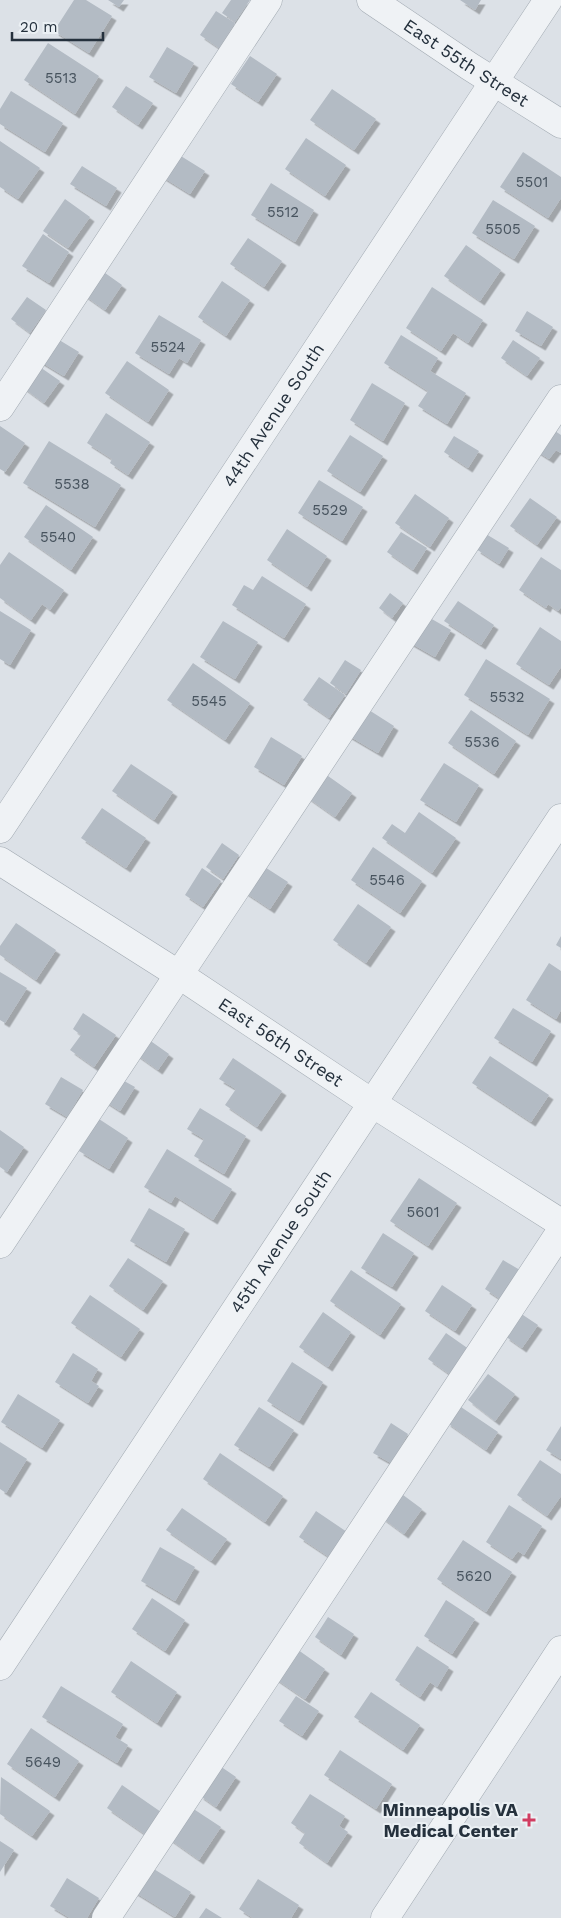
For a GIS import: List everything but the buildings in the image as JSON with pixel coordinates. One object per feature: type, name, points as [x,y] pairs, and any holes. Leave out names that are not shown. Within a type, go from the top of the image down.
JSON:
[{"type":"street","points":[[0,407],[268,0]]},
{"type":"street","name":"East 55th Street","points":[[371,0],[561,124]]},
{"type":"street","name":"44th Avenue South","points":[[0,829],[548,0]]},
{"type":"street","points":[[0,1244],[561,399]]},
{"type":"street","name":"45th Avenue South","points":[[0,1666],[561,818]]},
{"type":"street","name":"East 56th Street","points":[[0,861],[178,974],[372,1103],[561,1223]]},
{"type":"street","points":[[106,1918],[561,1231]]},
{"type":"street","points":[[384,1918],[561,1650]]},
{"type":"place","name":"Minneapolis VA Medical Center","points":[[529,1820]]}]
